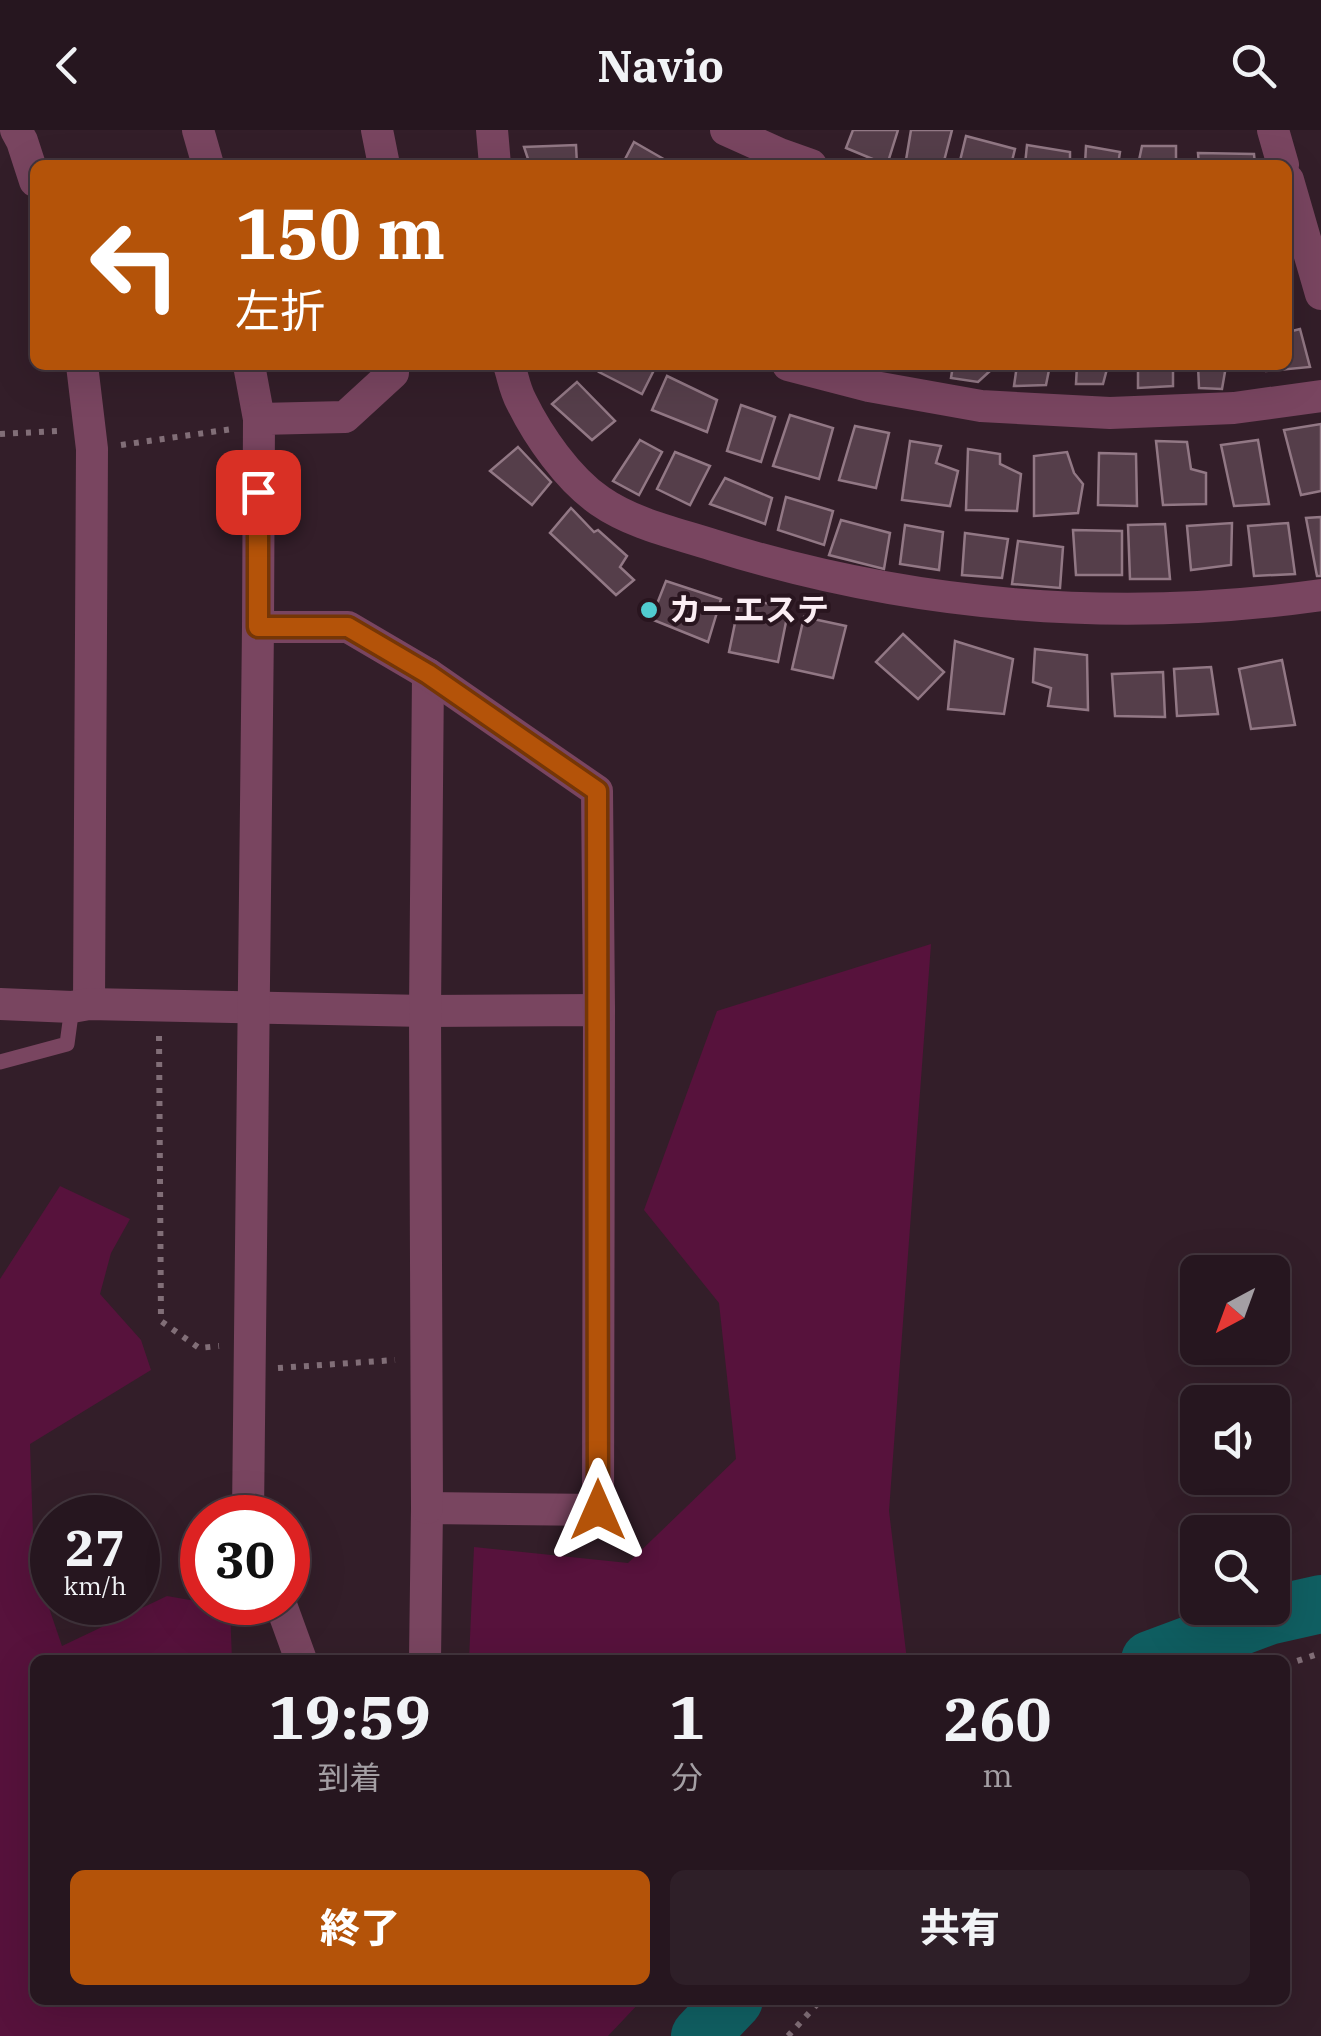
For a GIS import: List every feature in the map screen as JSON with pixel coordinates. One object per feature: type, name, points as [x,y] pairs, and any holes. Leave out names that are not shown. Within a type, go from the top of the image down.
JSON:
[{"type":"street","points":[[16,130],[30,166]]},
{"type":"street","points":[[198,130],[207,160]]},
{"type":"street","points":[[377,130],[383,160]]},
{"type":"street","points":[[492,130],[495,160]]},
{"type":"street","points":[[726,130],[797,160]]},
{"type":"street","points":[[1273,130],[1282,160]]},
{"type":"street","points":[[1292,204],[1321,294]]},
{"type":"street","points":[[80,1005],[91,439],[83,370]]},
{"type":"street","points":[[248,1495],[259,422],[250,370]]},
{"type":"street","points":[[259,422],[345,417],[393,370]]},
{"type":"street","points":[[511,370],[520,400],[552,452],[599,501],[630,518],[744,554],[900,592],[1018,605],[1148,609],[1254,604],[1321,594]]},
{"type":"street","points":[[807,370],[869,386],[981,406],[1110,413],[1234,408],[1321,396]]},
{"type":"street","points":[[258,627],[348,627],[428,674],[597,791],[598,1510],[427,1508]]},
{"type":"street","points":[[426,1655],[428,674]]},
{"type":"street","points":[[0,1004],[599,1010]]},
{"type":"street","points":[[288,1625],[299,1655]]},
{"type":"lane","points":[[0,1062],[68,1044],[80,1005]]},
{"type":"path","points":[[0,434],[91,439],[259,422]]},
{"type":"path","points":[[159,1006],[161,1321],[199,1348],[250,1356],[426,1357]]},
{"type":"path","points":[[1290,1663],[1321,1654]]},
{"type":"path","points":[[788,2036],[816,2005]]},
{"type":"shaded area","points":[[931,944],[889,1511],[906,1655],[469,1655],[474,1547],[628,1563],[736,1459],[719,1303],[644,1210],[717,1011]]},
{"type":"shaded area","points":[[60,1186],[130,1219],[111,1253],[100,1294],[141,1340],[151,1370],[30,1444],[30,1625],[55,1625],[62,1646],[106,1625],[160,1625],[160,1599],[167,1596],[180,1598],[180,1625],[231,1625],[232,1655],[30,1655],[30,2005],[637,2005],[608,2036],[0,2036],[0,1279]]},
{"type":"building","points":[[853,130],[898,130],[889,160],[875,160],[846,148]]},
{"type":"building","points":[[911,130],[952,130],[944,160],[906,160]]},
{"type":"building","points":[[966,136],[1015,149],[1012,160],[960,160]]},
{"type":"building","points":[[634,142],[665,160],[625,160]]},
{"type":"building","points":[[576,145],[577,160],[528,160],[524,147]]},
{"type":"building","points":[[1027,145],[1070,152],[1070,160],[1026,160]]},
{"type":"building","points":[[1086,146],[1120,152],[1119,160],[1085,160]]},
{"type":"building","points":[[1142,146],[1176,146],[1176,160],[1139,160]]},
{"type":"building","points":[[1198,153],[1254,154],[1255,160],[1199,160]]},
{"type":"building","points":[[1300,329],[1310,367],[1292,369],[1292,331]]},
{"type":"building","points":[[600,370],[654,370],[642,394]]},
{"type":"building","points":[[952,370],[991,370],[978,382],[951,378]]},
{"type":"building","points":[[1016,370],[1049,370],[1046,385],[1014,386]]},
{"type":"building","points":[[1077,370],[1107,370],[1103,384],[1076,384]]},
{"type":"building","points":[[1138,370],[1173,370],[1173,386],[1138,388]]},
{"type":"building","points":[[1198,370],[1225,370],[1222,389],[1199,388]]},
{"type":"building","points":[[667,376],[717,400],[707,432],[652,410]]},
{"type":"building","points":[[577,382],[615,421],[592,440],[552,404]]},
{"type":"building","points":[[741,405],[775,417],[761,462],[727,451]]},
{"type":"building","points":[[790,415],[833,428],[819,479],[773,466]]},
{"type":"building","points":[[1321,424],[1321,491],[1301,495],[1284,430]]},
{"type":"building","points":[[855,426],[889,433],[876,488],[839,480]]},
{"type":"building","points":[[640,440],[662,452],[639,495],[613,481]]},
{"type":"building","points":[[1258,440],[1269,504],[1234,506],[1221,445]]},
{"type":"building","points":[[910,441],[941,446],[936,463],[958,471],[950,506],[902,500]]},
{"type":"building","points":[[1156,441],[1187,442],[1191,469],[1206,473],[1206,504],[1163,505]]},
{"type":"building","points":[[518,447],[551,482],[532,505],[490,471]]},
{"type":"building","points":[[968,449],[1000,454],[1000,464],[1021,474],[1017,511],[966,510]]},
{"type":"building","points":[[675,452],[710,466],[690,505],[657,489]]},
{"type":"building","points":[[1067,452],[1074,473],[1083,484],[1078,513],[1034,516],[1034,456]]},
{"type":"building","points":[[1099,453],[1136,454],[1137,506],[1098,505]]},
{"type":"building","points":[[725,478],[772,498],[765,524],[710,504]]},
{"type":"building","points":[[786,497],[833,511],[824,545],[778,530]]},
{"type":"building","points":[[571,508],[594,532],[598,530],[627,556],[620,567],[634,580],[616,595],[550,533]]},
{"type":"building","points":[[1321,517],[1321,576],[1317,576],[1306,518]]},
{"type":"building","points":[[841,520],[890,533],[884,569],[829,555]]},
{"type":"building","points":[[1232,523],[1231,565],[1191,570],[1187,526]]},
{"type":"building","points":[[1288,523],[1295,574],[1254,576],[1248,526]]},
{"type":"building","points":[[1165,524],[1170,579],[1130,579],[1128,525]]},
{"type":"building","points":[[905,525],[943,532],[939,570],[900,564]]},
{"type":"building","points":[[1073,530],[1122,531],[1122,575],[1076,575]]},
{"type":"building","points":[[965,533],[1008,539],[1002,578],[962,575]]},
{"type":"building","points":[[1018,541],[1063,547],[1060,588],[1012,584]]},
{"type":"building","points":[[666,581],[721,599],[708,642],[651,619]]},
{"type":"building","points":[[740,599],[789,607],[778,662],[729,652]]},
{"type":"building","points":[[804,617],[846,626],[833,678],[792,669]]},
{"type":"building","points":[[903,634],[944,672],[918,699],[876,662]]},
{"type":"building","points":[[955,641],[1013,659],[1004,714],[948,709]]},
{"type":"building","points":[[1035,649],[1087,655],[1088,710],[1048,706],[1051,688],[1033,682]]},
{"type":"building","points":[[1282,660],[1295,725],[1251,729],[1239,669]]},
{"type":"building","points":[[1211,667],[1218,714],[1177,716],[1174,669]]},
{"type":"building","points":[[1163,672],[1165,717],[1115,716],[1112,674]]},
{"type":"waterway","points":[[1163,1655],[1268,1616],[1321,1604]]},
{"type":"waterway","points":[[700,2036],[729,2005]]},
{"type":"place","name":"カーエステ","points":[[649,610]]},
{"type":"route","points":[[258,492],[258,627],[348,627],[428,674],[597,791],[598,1510]]}]
